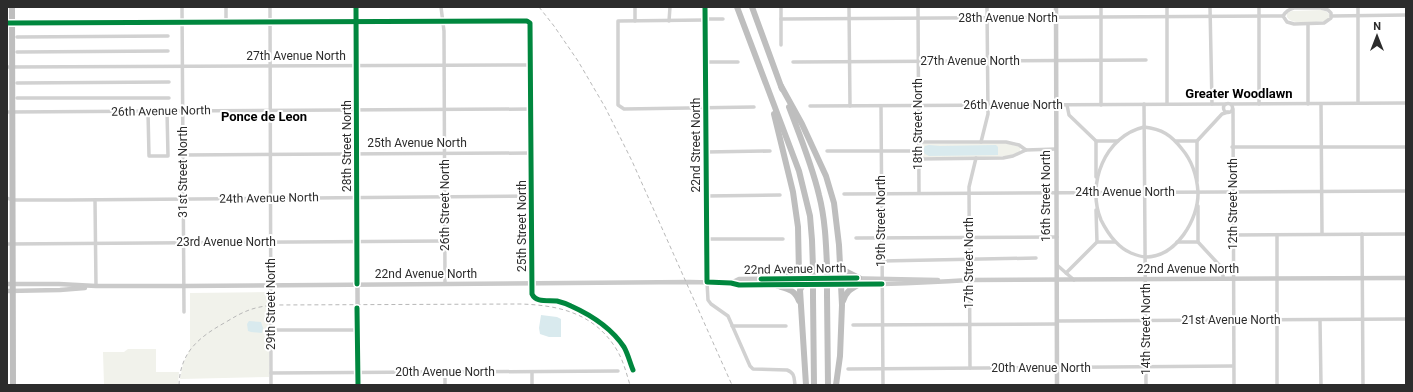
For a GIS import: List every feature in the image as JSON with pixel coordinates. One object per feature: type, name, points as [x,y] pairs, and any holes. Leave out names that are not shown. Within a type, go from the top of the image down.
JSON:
[{"type":"highway","points":[[12,7],[9,23],[9,67],[10,355],[13,385]]},
{"type":"highway","points":[[737,7],[791,150],[805,192],[810,216],[812,240],[814,385]]},
{"type":"highway","points":[[752,7],[807,155],[819,195],[824,225],[827,266],[828,385]]},
{"type":"highway","points":[[781,86],[802,124],[826,176],[838,223],[842,305],[840,356],[836,385]]},
{"type":"highway","points":[[769,94],[793,192],[798,227],[799,268],[802,285]]},
{"type":"highway","points":[[840,264],[845,272],[858,282],[845,294],[842,305]]},
{"type":"highway","points":[[784,278],[794,273],[799,268]]},
{"type":"highway","points":[[806,385],[800,290],[802,285],[814,278]]},
{"type":"highway","points":[[828,286],[840,278]]},
{"type":"highway","points":[[778,286],[795,293],[800,304]]},
{"type":"main road","name":"28th Street North","points":[[356,7],[358,385]]},
{"type":"main road","name":"16th Street North","points":[[1056,7],[1057,385]]},
{"type":"main road","name":"22nd Avenue North","points":[[10,284],[96,286],[532,284],[732,282],[739,279],[784,278],[840,278],[858,282],[911,284],[969,280]]},
{"type":"main road","name":"22nd Avenue North","points":[[732,282],[739,285],[828,286],[882,279],[1074,280],[1406,278]]},
{"type":"main road","name":"22nd Avenue North","points":[[10,291],[60,290],[96,286]]},
{"type":"street","name":"31st Street North","points":[[182,7],[182,200],[184,312]]},
{"type":"street","points":[[226,7],[226,23]]},
{"type":"street","name":"29th Street North","points":[[270,7],[271,385]]},
{"type":"street","name":"26th Street North","points":[[441,7],[444,31],[445,284]]},
{"type":"street","points":[[635,7],[635,21]]},
{"type":"street","points":[[670,7],[670,21]]},
{"type":"street","name":"22nd Street North","points":[[705,7],[708,300],[711,304],[728,316],[750,366],[753,369],[787,370],[792,372],[794,376],[794,385]]},
{"type":"street","points":[[781,7],[781,45]]},
{"type":"street","points":[[849,7],[850,106]]},
{"type":"street","name":"18th Street North","points":[[918,7],[919,193]]},
{"type":"street","points":[[981,142],[988,117],[987,7]]},
{"type":"street","points":[[1101,7],[1101,105]]},
{"type":"street","points":[[1167,7],[1167,104]]},
{"type":"street","points":[[1210,7],[1214,104],[1224,108],[1232,120]]},
{"type":"street","points":[[1259,7],[1259,104],[1406,103]]},
{"type":"street","points":[[1358,7],[1358,103]]},
{"type":"street","name":"28th Avenue North","points":[[781,19],[1283,16],[1289,10],[1308,8],[1324,9],[1329,11],[1332,16]]},
{"type":"street","name":"28th Avenue North","points":[[1332,16],[1406,15]]},
{"type":"street","name":"28th Avenue North","points":[[1283,16],[1287,22],[1290,23],[1308,24],[1324,23],[1330,20],[1332,16]]},
{"type":"street","points":[[723,19],[618,21],[618,105],[624,108],[754,107]]},
{"type":"street","name":"25th Street North","points":[[442,22],[527,21],[530,23],[532,294],[533,297],[537,299],[556,301],[569,305],[602,324],[623,347],[634,370]]},
{"type":"street","points":[[9,23],[442,22]]},
{"type":"street","points":[[1308,24],[1308,104]]},
{"type":"street","points":[[18,37],[168,36]]},
{"type":"street","points":[[17,52],[168,51]]},
{"type":"street","name":"27th Avenue North","points":[[793,62],[1146,60]]},
{"type":"street","points":[[706,62],[738,62]]},
{"type":"street","name":"27th Avenue North","points":[[9,67],[531,65]]},
{"type":"street","points":[[17,83],[169,82]]},
{"type":"street","points":[[18,98],[169,98]]},
{"type":"street","name":"26th Avenue North","points":[[810,106],[1220,103],[1231,106],[1240,104],[1259,104]]},
{"type":"street","name":"14th Street North","points":[[1144,104],[1146,385]]},
{"type":"street","points":[[1321,104],[1322,234]]},
{"type":"street","points":[[1067,105],[1069,115],[1096,141],[1118,141]]},
{"type":"street","name":"19th Street North","points":[[881,106],[883,385]]},
{"type":"street","points":[[1224,108],[1231,106]]},
{"type":"street","points":[[1222,114],[1228,112],[1231,106]]},
{"type":"street","name":"12th Street North","points":[[1231,106],[1234,116],[1232,120],[1234,385]]},
{"type":"street","points":[[1224,108],[1222,114],[1197,141],[1198,242],[1223,269],[1233,270]]},
{"type":"street","name":"26th Avenue North","points":[[10,112],[531,109]]},
{"type":"street","points":[[148,112],[149,156],[168,156],[168,111]]},
{"type":"street","points":[[1144,127],[1160,130],[1176,141],[1186,154],[1193,170],[1198,192],[1194,216],[1185,232],[1177,242],[1165,252],[1156,256],[1145,258],[1127,251],[1116,242],[1101,219],[1096,192],[1098,177],[1101,166],[1108,152],[1118,141],[1134,130],[1144,127]]},
{"type":"street","points":[[1066,273],[1096,242],[1096,141]]},
{"type":"street","points":[[1176,141],[1197,141]]},
{"type":"street","points":[[918,142],[1006,142],[1019,145],[1026,150]]},
{"type":"street","points":[[1232,148],[1406,146]]},
{"type":"street","points":[[918,159],[1008,157],[1026,150],[1056,149]]},
{"type":"street","points":[[706,152],[770,151]]},
{"type":"street","points":[[827,151],[918,151]]},
{"type":"street","name":"25th Avenue North","points":[[183,155],[531,153]]},
{"type":"street","name":"17th Street North","points":[[970,368],[969,193],[970,179],[976,158]]},
{"type":"street","name":"24th Avenue North","points":[[844,194],[1406,191]]},
{"type":"street","points":[[706,196],[780,195]]},
{"type":"street","name":"24th Avenue North","points":[[10,199],[182,200],[532,196]]},
{"type":"street","points":[[95,200],[96,286]]},
{"type":"street","points":[[1362,234],[1363,385]]},
{"type":"street","points":[[1233,235],[1406,234]]},
{"type":"street","points":[[1277,235],[1278,385]]},
{"type":"street","points":[[856,238],[1057,237]]},
{"type":"street","points":[[707,239],[783,239]]},
{"type":"street","name":"23rd Avenue North","points":[[10,244],[445,241]]},
{"type":"street","points":[[1096,242],[1116,242]]},
{"type":"street","points":[[1177,242],[1198,242]]},
{"type":"street","points":[[882,261],[1036,258]]},
{"type":"street","points":[[1057,265],[1074,280]]},
{"type":"street","points":[[1223,269],[1223,279]]},
{"type":"street","name":"21st Avenue North","points":[[853,325],[969,325],[1146,321],[1406,319]]},
{"type":"street","points":[[1320,320],[1321,385]]},
{"type":"street","points":[[732,326],[786,326]]},
{"type":"street","points":[[271,330],[358,330]]},
{"type":"street","name":"20th Avenue North","points":[[848,369],[1234,366]]},
{"type":"street","name":"20th Avenue North","points":[[271,373],[618,371]]},
{"type":"street","points":[[532,372],[532,385]]},
{"type":"street","points":[[445,373],[445,385]]},
{"type":"shaded area","points":[[1322,10],[1330,15],[1330,17],[1325,21],[1310,23],[1294,22],[1287,17],[1287,13],[1292,11]]},
{"type":"shaded area","points":[[1006,143],[1020,147],[1020,152],[1012,155],[988,158],[923,157],[920,155],[921,146],[923,144]]},
{"type":"shaded area","points":[[996,145],[998,147],[998,155],[929,156],[923,151],[925,146]]},
{"type":"shaded area","points":[[269,292],[269,377],[180,379],[183,364],[190,349],[190,293]]},
{"type":"shaded area","points":[[541,315],[561,319],[561,337],[549,337],[540,334],[539,328]]},
{"type":"shaded area","points":[[249,321],[261,322],[263,328],[262,333],[248,331],[247,324]]},
{"type":"shaded area","points":[[128,349],[156,349],[156,372],[179,372],[178,385],[104,385],[103,352],[124,352]]},
{"type":"railway","points":[[539,7],[578,61],[605,107],[632,161],[732,385]]},
{"type":"railway","points":[[179,385],[183,363],[187,355],[200,340],[216,328],[238,315],[260,307],[274,305],[520,304],[548,306],[561,309],[574,313],[596,326],[606,335],[618,352],[630,385]]},
{"type":"cycle path","points":[[356,7],[357,284]]},
{"type":"cycle path","points":[[705,7],[707,282],[731,283],[739,285],[882,284]]},
{"type":"cycle path","points":[[7,23],[527,21],[530,23],[532,294],[539,300],[557,301],[568,305],[586,314],[607,328],[624,347],[633,370]]},
{"type":"cycle path","points":[[761,279],[857,278]]},
{"type":"cycle path","points":[[357,308],[358,385]]},
{"type":"district","name":"Greater Woodlawn","points":[[1239,93]]},
{"type":"district","name":"Ponce de Leon","points":[[264,116]]}]
